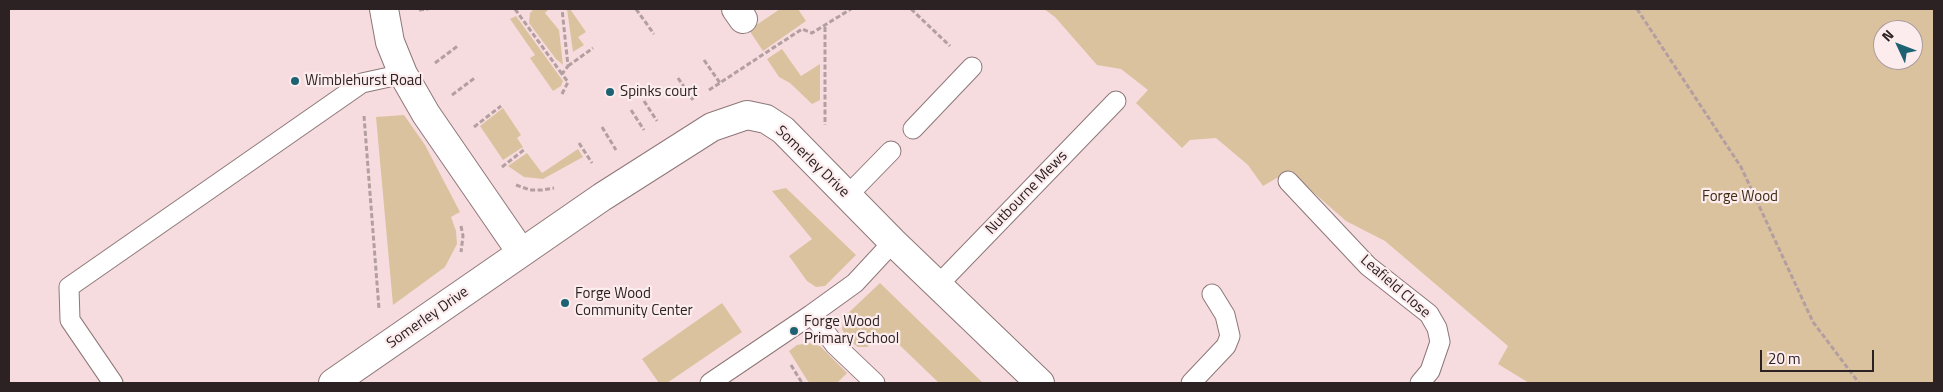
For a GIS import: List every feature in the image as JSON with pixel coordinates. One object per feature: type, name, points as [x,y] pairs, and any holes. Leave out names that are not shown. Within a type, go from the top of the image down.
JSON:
[{"type":"street","points":[[384,9],[390,42],[416,71],[426,114],[521,252]]},
{"type":"street","name":"Somerley Drive","points":[[334,383],[521,252],[693,138],[729,119],[747,115],[766,119],[783,130],[847,196],[1040,383]]},
{"type":"lane","points":[[913,129],[972,67]]},
{"type":"lane","points":[[113,383],[70,320],[69,287],[362,83],[416,71]]},
{"type":"lane","name":"Nutbourne Mews","points":[[938,285],[1116,101]]},
{"type":"lane","points":[[847,196],[890,151]]},
{"type":"lane","name":"Leafield Close","points":[[1288,181],[1368,266],[1429,314],[1437,328],[1440,342],[1430,371],[1420,383]]},
{"type":"lane","points":[[710,383],[855,283],[894,242]]},
{"type":"lane","points":[[1190,383],[1226,346],[1230,336],[1225,315],[1212,294]]},
{"type":"lane","points":[[812,314],[835,345],[875,383]]},
{"type":"path","points":[[515,9],[568,82],[562,94]]},
{"type":"path","points":[[562,9],[568,66]]},
{"type":"path","points":[[636,9],[654,34]]},
{"type":"path","points":[[759,55],[802,29],[812,33],[851,9]]},
{"type":"path","points":[[911,9],[972,67]]},
{"type":"path","points":[[1637,9],[1741,167],[1813,322],[1859,383]]},
{"type":"path","points":[[825,26],[826,175]]},
{"type":"path","points":[[416,71],[458,45]]},
{"type":"path","points":[[562,74],[568,66],[593,48]]},
{"type":"path","points":[[704,60],[720,83]]},
{"type":"path","points":[[447,98],[476,77]]},
{"type":"path","points":[[678,78],[694,100]]},
{"type":"path","points":[[362,83],[380,312]]},
{"type":"path","points":[[644,101],[659,124]]},
{"type":"path","points":[[468,132],[501,106]]},
{"type":"path","points":[[631,110],[645,133]]},
{"type":"path","points":[[602,127],[617,151]]},
{"type":"path","points":[[579,143],[594,166]]},
{"type":"path","points":[[498,172],[505,163],[525,149]]},
{"type":"path","points":[[459,256],[463,236],[459,222],[488,204]]},
{"type":"green space","points":[[534,9],[549,9],[545,13],[559,30],[563,65],[556,59],[529,23],[530,13]]},
{"type":"green space","points":[[567,9],[570,9],[586,32],[578,37],[584,45],[573,52]]},
{"type":"green space","points":[[780,9],[798,9],[806,21],[763,51],[749,30]]},
{"type":"green space","name":"Forge Wood","points":[[1044,9],[1934,9],[1934,383],[1529,383],[1498,364],[1508,346],[1385,241],[1346,221],[1289,171],[1263,186],[1248,165],[1216,138],[1190,140],[1182,148],[1136,103],[1148,90],[1121,69],[1097,65],[1055,17]]},
{"type":"green space","points":[[516,16],[563,81],[561,86],[553,91],[530,58],[535,55],[510,19]]},
{"type":"green space","points":[[782,49],[801,76],[820,64],[820,100],[812,104],[790,83],[779,77],[767,59]]},
{"type":"green space","points":[[503,108],[521,135],[517,138],[523,147],[503,160],[480,126]]},
{"type":"green space","points":[[404,115],[425,145],[460,212],[451,217],[456,231],[457,244],[445,267],[393,305],[376,117]]},
{"type":"green space","points":[[578,149],[583,157],[543,179],[524,177],[508,166],[527,153],[542,173]]},
{"type":"green space","points":[[786,188],[856,255],[825,286],[816,287],[807,281],[789,256],[812,239],[772,191]]},
{"type":"green space","points":[[880,283],[983,383],[939,383],[886,332],[867,347],[858,347],[847,339],[842,329],[844,317]]},
{"type":"green space","points":[[722,303],[742,332],[667,383],[659,383],[642,359]]},
{"type":"green space","points":[[809,343],[820,346],[847,373],[837,383],[810,383],[807,380],[789,351],[797,345]]},
{"type":"place","name":"Wimblehurst Road","points":[[295,81]]},
{"type":"place","name":"Spinks court","points":[[610,92]]},
{"type":"place","name":"Forge Wood Community Center","points":[[565,303]]},
{"type":"place","name":"Forge Wood Primary School","points":[[794,331]]}]
